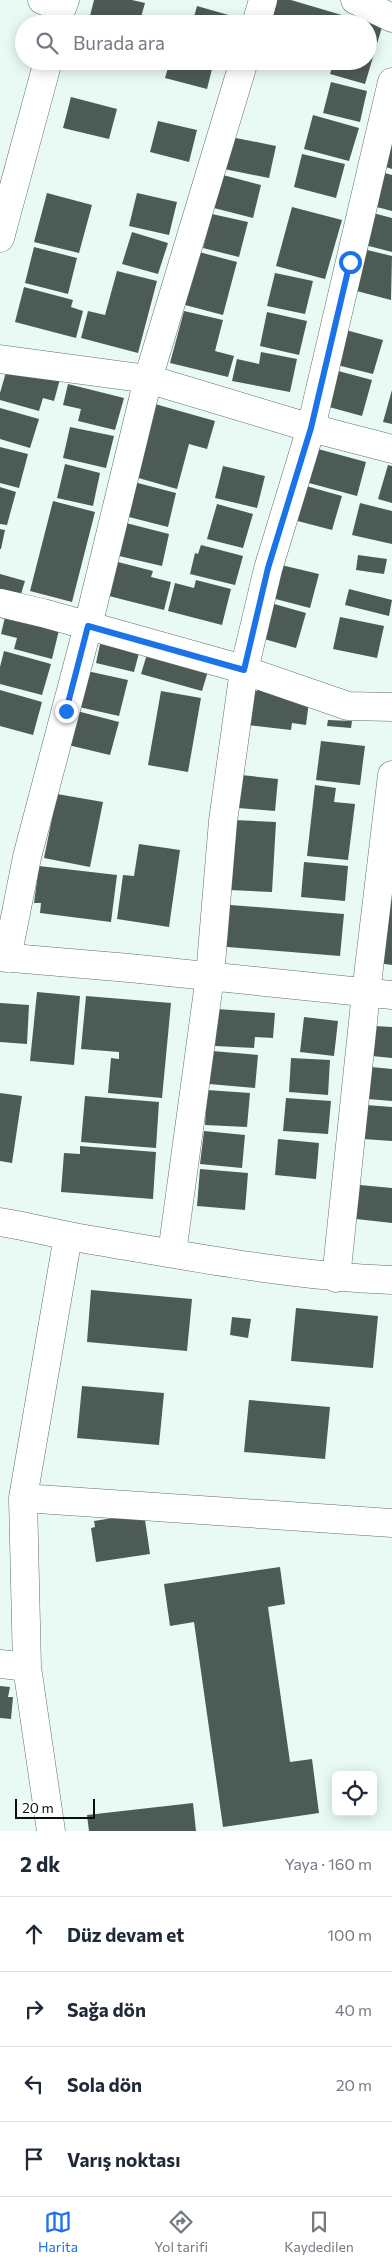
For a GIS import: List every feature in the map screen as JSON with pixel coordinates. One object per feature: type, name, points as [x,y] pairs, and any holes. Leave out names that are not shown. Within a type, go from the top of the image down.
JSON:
[{"type":"street","points":[[259,15],[263,0]]},
{"type":"street","points":[[355,0],[392,18]]},
{"type":"street","points":[[0,238],[46,70]]},
{"type":"street","points":[[241,70],[148,379],[88,626],[27,857],[4,958],[210,976],[379,994]]},
{"type":"street","points":[[172,1254],[210,976],[223,821],[244,670],[268,568],[311,428],[392,82]]},
{"type":"street","points":[[0,359],[148,379],[311,428],[392,449]]},
{"type":"street","points":[[0,603],[244,670],[348,706],[392,707]]},
{"type":"street","points":[[336,1278],[379,994],[392,775]]},
{"type":"street","points":[[0,1222],[172,1254],[336,1278],[392,1280]]},
{"type":"street","points":[[51,1831],[27,1667],[23,1498],[68,1236]]},
{"type":"street","points":[[23,1498],[392,1523]]},
{"type":"street","points":[[0,1664],[27,1667]]},
{"type":"building","points":[[94,0],[132,0],[145,3],[142,15],[90,15]]},
{"type":"building","points":[[268,0],[291,0],[342,15],[264,15]]},
{"type":"building","points":[[197,6],[228,15],[194,15]]},
{"type":"building","points":[[377,26],[382,27],[377,44]]},
{"type":"building","points":[[167,70],[212,70],[207,89],[165,78]]},
{"type":"building","points":[[331,70],[369,70],[365,84],[330,74]]},
{"type":"building","points":[[331,82],[367,91],[360,122],[323,113]]},
{"type":"building","points":[[71,97],[117,109],[109,139],[63,128]]},
{"type":"building","points":[[313,115],[359,128],[349,161],[304,149]]},
{"type":"building","points":[[158,121],[197,130],[189,162],[150,152]]},
{"type":"building","points":[[392,123],[392,169],[380,165]]},
{"type":"building","points":[[231,137],[276,146],[269,178],[224,169]]},
{"type":"building","points":[[302,154],[345,164],[336,198],[294,187]]},
{"type":"building","points":[[377,171],[392,175],[392,211],[369,205]]},
{"type":"building","points":[[223,175],[261,185],[253,218],[214,208]]},
{"type":"building","points":[[47,193],[92,205],[79,253],[34,242]]},
{"type":"building","points":[[137,193],[177,202],[169,235],[129,226]]},
{"type":"building","points":[[292,207],[342,220],[325,279],[276,266]]},
{"type":"building","points":[[369,212],[392,218],[392,252],[361,244]]},
{"type":"building","points":[[212,214],[248,222],[239,257],[203,248]]},
{"type":"building","points":[[132,232],[168,243],[158,274],[122,264]]},
{"type":"building","points":[[34,247],[77,258],[68,294],[25,283]]},
{"type":"building","points":[[359,248],[392,256],[391,300],[349,289]]},
{"type":"building","points":[[199,252],[237,262],[223,315],[185,305]]},
{"type":"building","points":[[117,271],[157,281],[138,353],[81,338],[88,311],[105,315]]},
{"type":"building","points":[[275,273],[313,281],[305,314],[267,306]]},
{"type":"building","points":[[24,287],[73,300],[71,307],[83,311],[76,338],[15,322]]},
{"type":"building","points":[[184,311],[223,320],[215,351],[234,356],[228,377],[170,363]]},
{"type":"building","points":[[267,312],[307,321],[299,355],[260,346]]},
{"type":"building","points":[[342,329],[383,340],[373,374],[333,364]]},
{"type":"building","points":[[261,352],[297,359],[290,392],[232,381],[237,359],[259,364]]},
{"type":"building","points":[[8,365],[60,379],[54,401],[43,398],[39,411],[0,400],[0,393]]},
{"type":"building","points":[[327,368],[372,380],[362,416],[318,404]]},
{"type":"building","points":[[68,384],[124,398],[115,430],[78,421],[81,409],[63,405]]},
{"type":"building","points":[[392,390],[392,424],[383,422]]},
{"type":"building","points":[[155,404],[215,421],[207,449],[189,444],[177,489],[135,477]]},
{"type":"building","points":[[0,408],[39,419],[30,448],[0,439]]},
{"type":"building","points":[[70,427],[114,436],[106,468],[63,458]]},
{"type":"building","points":[[307,446],[366,462],[357,496],[298,480]]},
{"type":"building","points":[[0,447],[28,454],[19,488],[0,483]]},
{"type":"building","points":[[65,464],[100,473],[93,506],[57,498]]},
{"type":"building","points":[[388,465],[392,466],[392,503],[378,499]]},
{"type":"building","points":[[223,466],[265,476],[257,508],[215,498]]},
{"type":"building","points":[[134,482],[176,493],[168,527],[125,516]]},
{"type":"building","points":[[299,484],[342,496],[332,530],[290,519]]},
{"type":"building","points":[[0,487],[16,492],[7,525],[0,524]]},
{"type":"building","points":[[53,501],[95,512],[72,602],[30,591]]},
{"type":"building","points":[[360,503],[392,511],[392,544],[352,535]]},
{"type":"building","points":[[217,504],[253,514],[243,548],[207,539]]},
{"type":"building","points":[[126,523],[169,534],[162,566],[119,556]]},
{"type":"building","points":[[0,529],[5,530],[1,549],[0,549]]},
{"type":"building","points":[[201,545],[243,556],[235,585],[190,574],[195,553],[198,554]]},
{"type":"building","points":[[358,555],[387,559],[384,574],[356,570]]},
{"type":"building","points":[[114,561],[153,571],[151,577],[171,582],[164,610],[105,595]]},
{"type":"building","points":[[277,564],[319,574],[310,608],[268,597]]},
{"type":"building","points":[[0,574],[25,581],[21,594],[0,589]]},
{"type":"building","points":[[196,580],[231,589],[222,625],[168,611],[175,583],[194,588]]},
{"type":"building","points":[[349,589],[392,600],[389,616],[345,605]]},
{"type":"building","points":[[267,602],[306,613],[296,648],[257,637]]},
{"type":"building","points":[[5,617],[59,630],[52,659],[14,649],[17,638],[1,634]]},
{"type":"building","points":[[340,617],[384,626],[377,658],[333,649]]},
{"type":"building","points":[[100,644],[139,653],[134,672],[96,663]]},
{"type":"building","points":[[4,651],[51,664],[42,695],[0,684],[0,667]]},
{"type":"building","points":[[147,654],[208,671],[202,691],[141,674]]},
{"type":"building","points":[[87,671],[128,680],[119,716],[79,707]]},
{"type":"building","points":[[258,687],[310,693],[306,725],[292,723],[291,730],[247,725],[251,690],[257,691]]},
{"type":"building","points":[[0,690],[42,702],[33,735],[0,726]]},
{"type":"building","points":[[161,691],[201,698],[188,772],[148,765]]},
{"type":"building","points":[[77,711],[119,722],[110,755],[68,745]]},
{"type":"building","points":[[328,720],[352,721],[351,728],[327,726]]},
{"type":"building","points":[[321,741],[365,746],[360,785],[316,780]]},
{"type":"building","points":[[241,775],[278,779],[275,811],[238,808]]},
{"type":"building","points":[[315,785],[336,788],[334,802],[355,804],[348,860],[307,856]]},
{"type":"building","points":[[57,794],[103,802],[90,867],[44,858]]},
{"type":"building","points":[[234,820],[276,822],[272,892],[230,890]]},
{"type":"building","points":[[139,844],[180,850],[169,927],[117,919],[123,875],[134,876]]},
{"type":"building","points":[[304,862],[348,866],[345,901],[301,897]]},
{"type":"building","points":[[39,866],[117,875],[111,922],[40,913],[41,903],[34,903]]},
{"type":"building","points":[[392,882],[392,965],[378,963]]},
{"type":"building","points":[[218,904],[344,914],[340,956],[215,946]]},
{"type":"building","points":[[37,992],[80,996],[74,1065],[30,1061]]},
{"type":"building","points":[[86,996],[171,1003],[162,1098],[108,1093],[111,1058],[119,1059],[119,1052],[81,1049]]},
{"type":"building","points":[[0,1003],[29,1005],[27,1044],[0,1042]]},
{"type":"building","points":[[217,1009],[275,1013],[273,1038],[255,1037],[254,1048],[215,1046]]},
{"type":"building","points":[[304,1017],[338,1021],[334,1056],[300,1052]]},
{"type":"building","points":[[375,1026],[392,1027],[392,1058],[372,1056]]},
{"type":"building","points":[[212,1051],[258,1055],[255,1088],[209,1084]]},
{"type":"building","points":[[291,1058],[330,1060],[328,1095],[289,1092]]},
{"type":"building","points":[[371,1067],[392,1069],[392,1101],[368,1099]]},
{"type":"building","points":[[207,1090],[250,1093],[247,1127],[205,1125]]},
{"type":"building","points":[[0,1093],[22,1096],[12,1163],[0,1161]]},
{"type":"building","points":[[85,1096],[159,1102],[156,1148],[81,1142]]},
{"type":"building","points":[[286,1098],[331,1101],[328,1134],[283,1131]]},
{"type":"building","points":[[366,1105],[392,1107],[392,1141],[363,1139]]},
{"type":"building","points":[[204,1131],[245,1135],[242,1168],[200,1164]]},
{"type":"building","points":[[278,1139],[319,1143],[316,1179],[275,1175]]},
{"type":"building","points":[[80,1146],[156,1152],[153,1199],[61,1192],[64,1153],[80,1154]]},
{"type":"building","points":[[200,1169],[248,1173],[245,1210],[197,1206]]},
{"type":"building","points":[[360,1185],[392,1188],[392,1223],[356,1219]]},
{"type":"building","points":[[91,1290],[192,1299],[187,1351],[87,1342]]},
{"type":"building","points":[[296,1308],[378,1316],[373,1368],[291,1361]]},
{"type":"building","points":[[232,1317],[251,1319],[248,1338],[230,1335]]},
{"type":"building","points":[[82,1386],[164,1393],[159,1445],[77,1438]]},
{"type":"building","points":[[249,1400],[330,1407],[325,1459],[244,1452]]},
{"type":"building","points":[[144,1513],[150,1554],[96,1562],[91,1528],[95,1527],[94,1521]]},
{"type":"building","points":[[280,1567],[285,1604],[268,1607],[290,1762],[312,1759],[319,1813],[223,1827],[194,1622],[170,1626],[164,1584]]},
{"type":"building","points":[[0,1686],[10,1687],[8,1697],[13,1697],[11,1719],[0,1718]]},
{"type":"building","points":[[193,1803],[196,1831],[89,1831],[87,1815]]},
{"type":"route","points":[[66,711],[88,626],[244,670],[268,568],[311,428],[350,262]]}]
